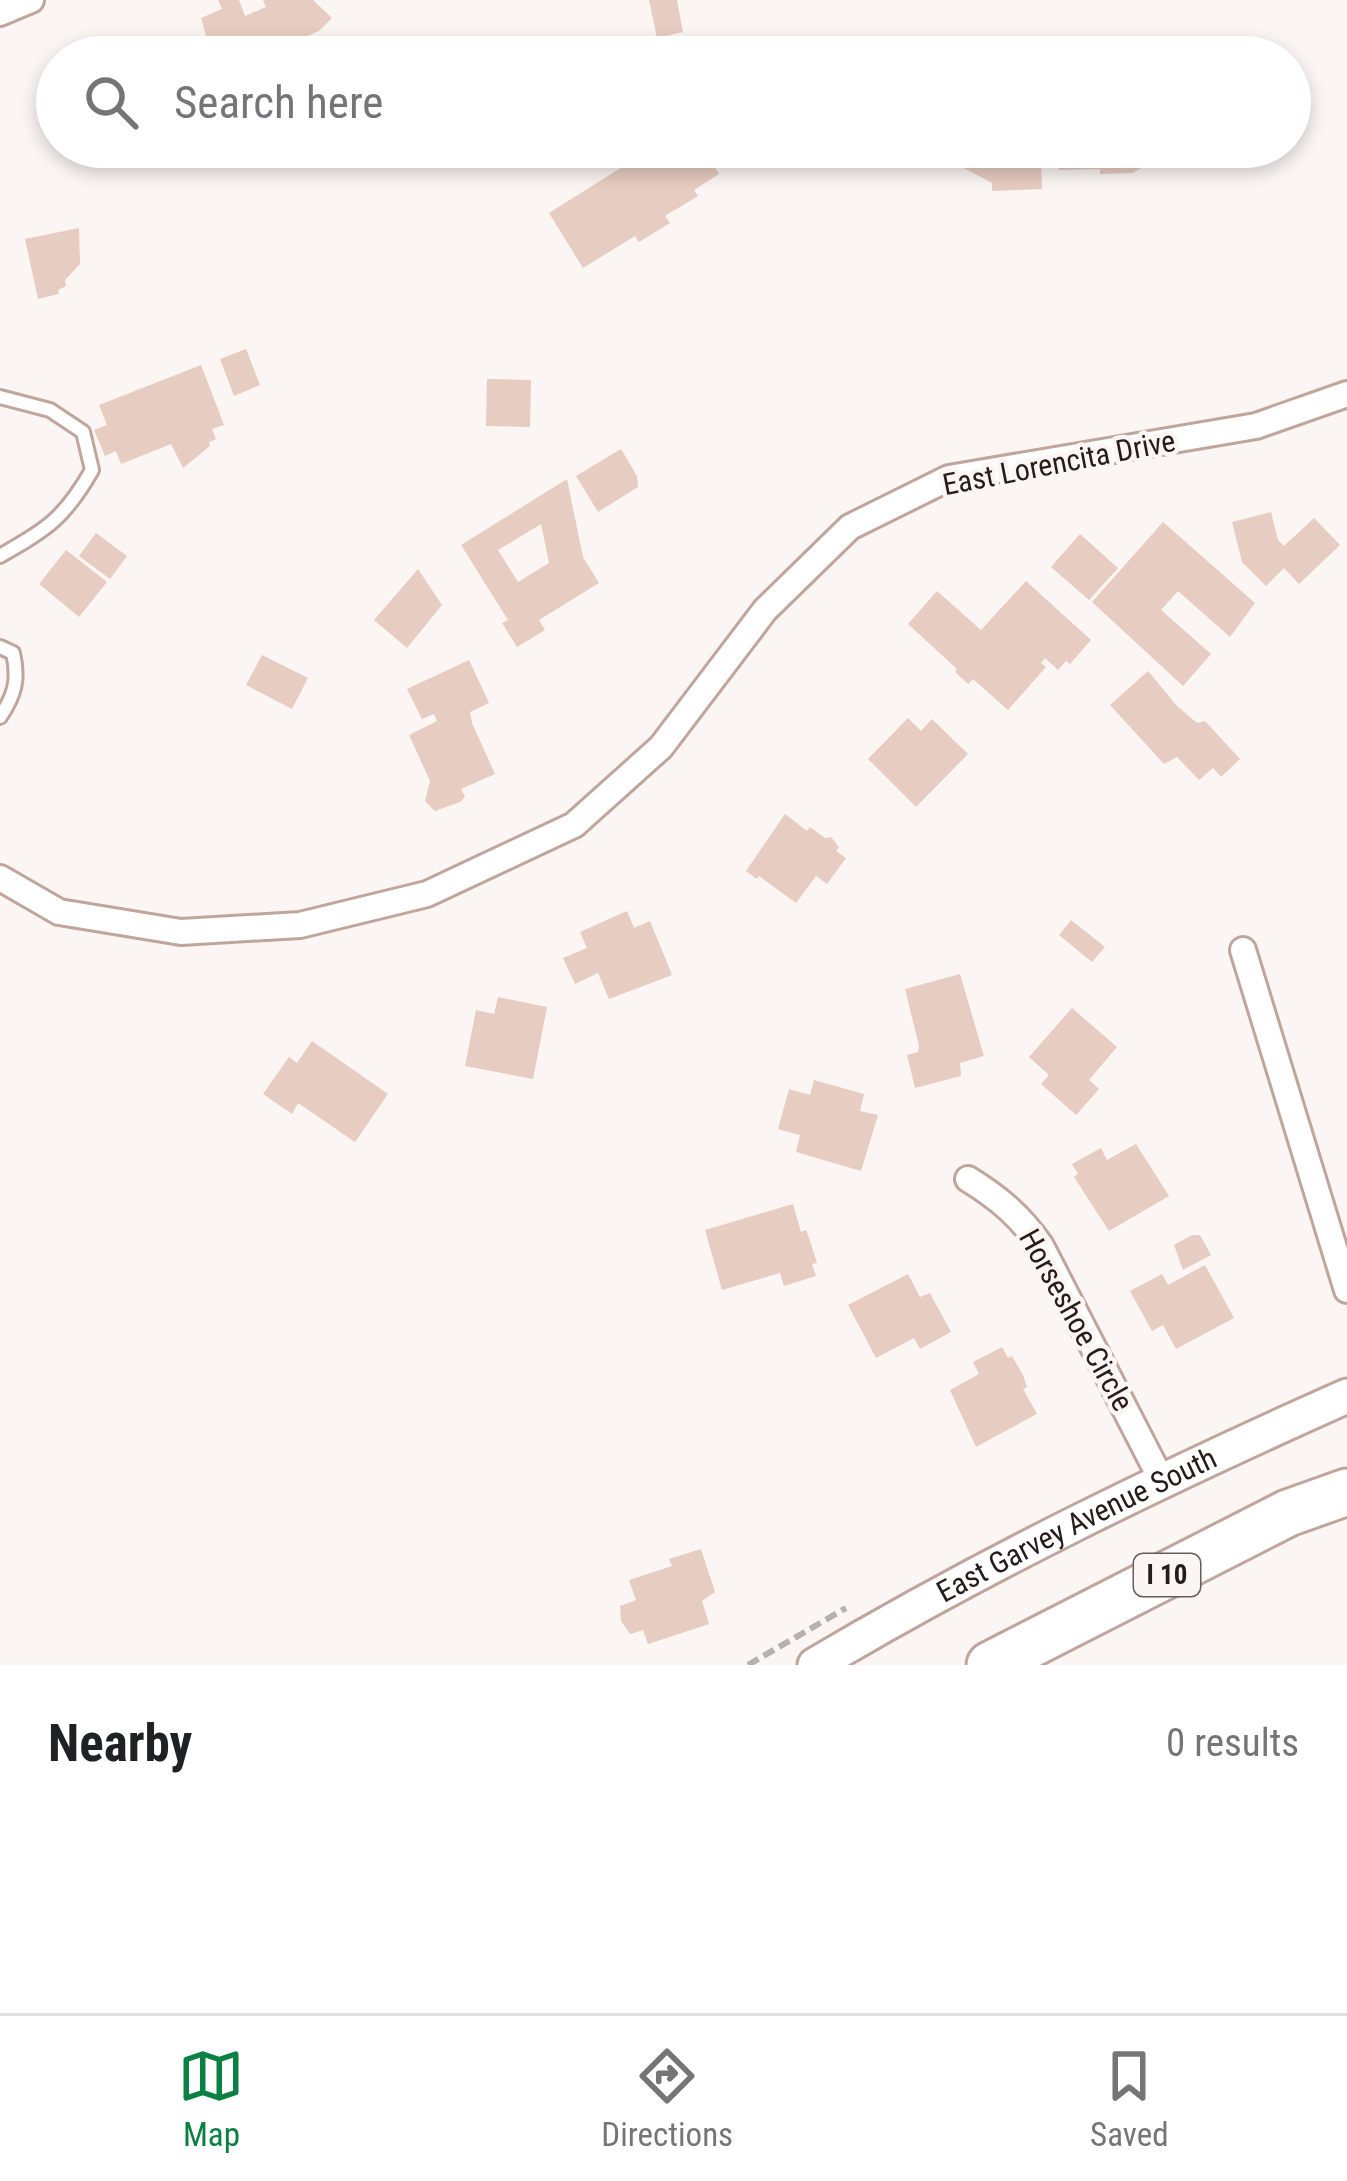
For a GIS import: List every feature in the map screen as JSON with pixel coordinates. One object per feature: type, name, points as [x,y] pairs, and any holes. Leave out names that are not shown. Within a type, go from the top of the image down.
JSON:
[{"type":"highway","name":"I 10","points":[[989,1665],[1288,1514],[1347,1492]]},
{"type":"street","points":[[0,13],[31,0]]},
{"type":"street","name":"East Lorencita Drive","points":[[0,878],[59,912],[182,932],[300,926],[427,894],[574,825],[662,747],[765,610],[850,527],[949,478],[1256,426],[1347,394]]},
{"type":"street","points":[[1244,950],[1347,1290]]},
{"type":"street","name":"Horseshoe Circle","points":[[968,1179],[998,1198],[1042,1246],[1161,1479]]},
{"type":"street","name":"East Garvey Avenue South","points":[[815,1665],[972,1574],[1161,1479],[1347,1396]]},
{"type":"lane","points":[[0,397],[50,410],[82,432],[92,470],[72,505],[53,525],[0,556]]},
{"type":"lane","points":[[0,647],[13,653],[19,676],[0,718]]},
{"type":"building","points":[[218,0],[239,0],[245,16],[266,7],[263,0],[313,0],[332,18],[307,36],[206,36],[201,18],[222,9]]},
{"type":"building","points":[[649,0],[677,0],[683,32],[657,36]]},
{"type":"building","points":[[621,168],[715,168],[719,174],[694,190],[698,196],[665,216],[670,223],[639,242],[635,236],[583,268],[549,213]]},
{"type":"building","points":[[964,168],[1041,168],[1042,189],[992,191],[992,183]]},
{"type":"building","points":[[1059,168],[1141,168],[1133,173],[1100,174],[1100,169]]},
{"type":"building","points":[[79,228],[80,264],[59,294],[38,299],[25,239]]},
{"type":"building","points":[[246,349],[260,385],[234,396],[220,359]]},
{"type":"building","points":[[201,365],[224,425],[212,429],[216,439],[210,446],[183,468],[171,444],[121,464],[116,451],[105,456],[94,430],[107,425],[99,405]]},
{"type":"building","points":[[487,379],[531,380],[530,427],[486,426]]},
{"type":"building","points":[[621,449],[638,487],[598,512],[576,476]]},
{"type":"building","points":[[567,479],[583,557],[599,583],[539,620],[545,630],[517,647],[502,623],[508,620],[461,545]],"holes":[[[541,524],[549,563],[518,582],[498,550]]]},
{"type":"building","points":[[1271,512],[1284,546],[1314,518],[1340,545],[1299,584],[1284,568],[1266,586],[1242,562],[1232,522]]},
{"type":"building","points":[[1163,522],[1255,603],[1230,637],[1178,591],[1161,610],[1211,654],[1183,686],[1092,602]]},
{"type":"building","points":[[96,533],[127,556],[110,579],[79,556]]},
{"type":"building","points":[[1080,534],[1118,568],[1089,600],[1051,567]]},
{"type":"building","points":[[66,550],[107,582],[79,617],[39,584]]},
{"type":"building","points":[[418,569],[442,605],[407,648],[374,620]]},
{"type":"building","points":[[1026,581],[1091,640],[1070,664],[1066,661],[1058,670],[1045,658],[1041,663],[1046,667],[1008,710],[973,679],[968,684],[908,624],[937,591],[981,630]]},
{"type":"building","points":[[262,655],[308,678],[292,709],[246,685]]},
{"type":"building","points":[[469,660],[489,703],[470,712],[472,723],[495,774],[461,789],[465,797],[460,802],[435,811],[425,801],[430,781],[409,735],[437,721],[434,714],[422,719],[407,689]]},
{"type":"building","points":[[1148,671],[1178,707],[1197,723],[1205,721],[1240,759],[1221,777],[1213,768],[1199,780],[1177,757],[1164,764],[1110,705]]},
{"type":"building","points":[[908,718],[921,731],[932,719],[968,754],[916,807],[868,759]]},
{"type":"building","points":[[785,814],[807,831],[810,827],[831,837],[839,847],[836,851],[846,858],[827,884],[816,876],[796,903],[746,871]]},
{"type":"building","points":[[627,911],[634,928],[650,921],[672,975],[609,999],[598,973],[575,984],[563,958],[587,948],[580,932]]},
{"type":"building","points":[[1071,920],[1105,947],[1092,962],[1059,935]]},
{"type":"building","points":[[960,974],[984,1056],[960,1063],[961,1076],[915,1088],[907,1055],[918,1052],[919,1046],[905,989]]},
{"type":"building","points":[[498,997],[547,1007],[533,1079],[465,1066],[476,1010],[494,1014]]},
{"type":"building","points":[[1072,1008],[1117,1047],[1089,1080],[1099,1089],[1076,1115],[1041,1084],[1049,1075],[1029,1057]]},
{"type":"building","points":[[312,1041],[388,1094],[355,1142],[298,1103],[292,1114],[263,1094],[289,1057],[297,1063]]},
{"type":"building","points":[[814,1080],[864,1094],[860,1111],[878,1115],[861,1171],[796,1152],[800,1135],[778,1129],[789,1089],[810,1095]]},
{"type":"building","points":[[1136,1144],[1169,1196],[1109,1231],[1074,1177],[1078,1174],[1072,1164],[1101,1148],[1107,1160]]},
{"type":"building","points":[[793,1204],[801,1232],[806,1230],[810,1241],[816,1276],[784,1286],[780,1273],[722,1290],[705,1230]]},
{"type":"building","points":[[1200,1235],[1211,1255],[1183,1270],[1174,1245]]},
{"type":"building","points":[[1205,1265],[1234,1318],[1176,1349],[1163,1325],[1152,1331],[1130,1291],[1162,1274],[1168,1285]]},
{"type":"building","points":[[908,1274],[920,1297],[930,1293],[951,1332],[920,1349],[914,1338],[876,1358],[848,1305]]},
{"type":"building","points":[[1002,1347],[1023,1375],[1027,1387],[1023,1389],[1037,1414],[976,1447],[950,1390],[979,1374],[973,1362]]},
{"type":"building","points":[[701,1549],[715,1592],[702,1601],[709,1624],[648,1644],[643,1630],[630,1634],[621,1621],[620,1606],[636,1600],[629,1580],[672,1566],[669,1559]]}]
